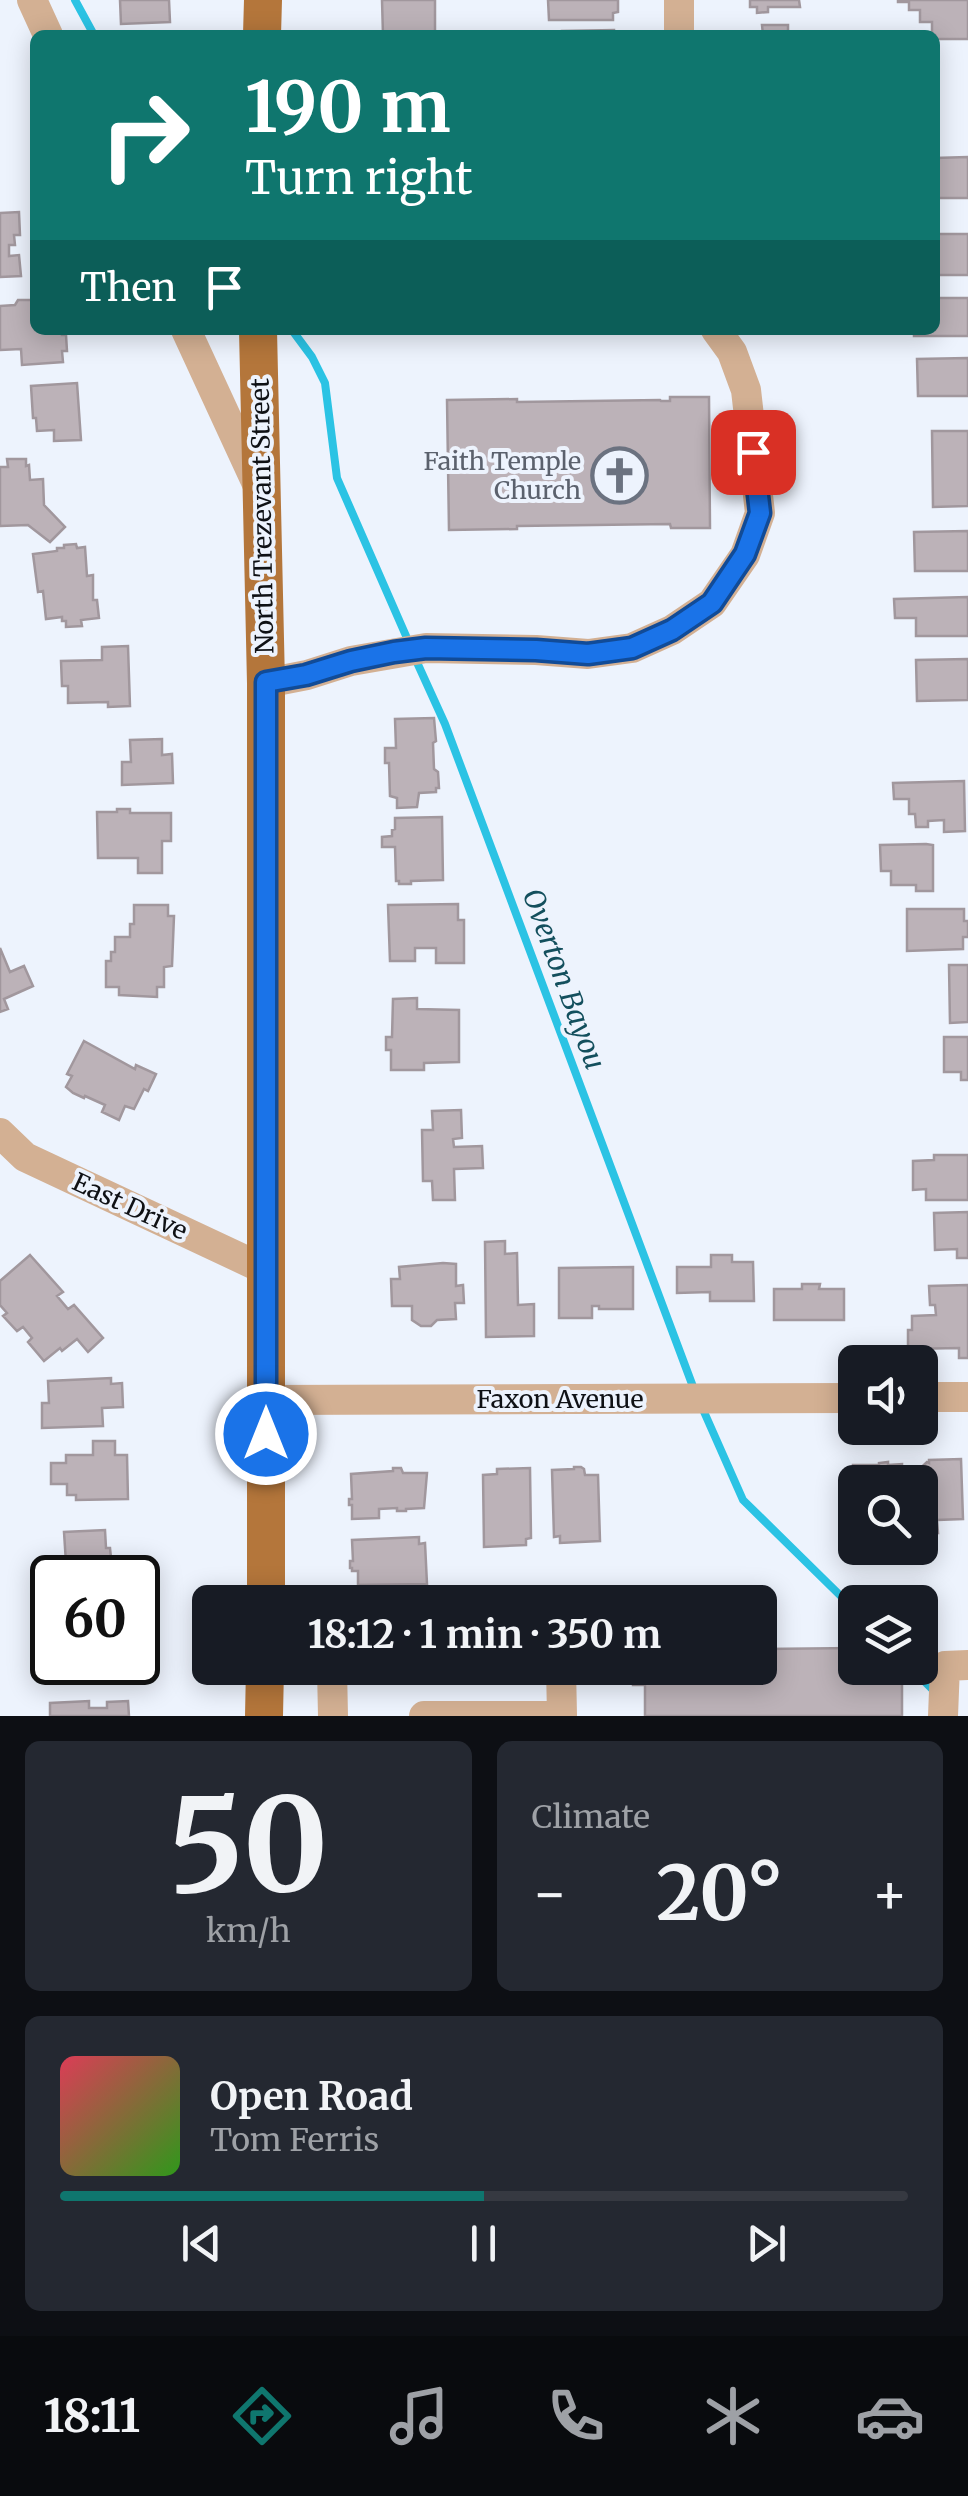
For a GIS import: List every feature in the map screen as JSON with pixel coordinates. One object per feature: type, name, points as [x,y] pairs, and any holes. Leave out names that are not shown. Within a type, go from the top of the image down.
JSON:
[{"type":"main road","points":[[262,30],[263,0]]},
{"type":"main road","name":"North Trezevant Street","points":[[258,335],[266,682],[266,1585]]},
{"type":"main road","points":[[264,1716],[265,1685]]},
{"type":"street","points":[[32,0],[46,30]]},
{"type":"street","points":[[679,0],[679,30]]},
{"type":"street","points":[[188,335],[260,492]]},
{"type":"street","points":[[266,682],[426,648],[588,654],[632,648],[672,630],[712,603],[745,554],[760,513],[746,390],[732,352],[720,335]]},
{"type":"street","name":"East Drive","points":[[0,1133],[26,1157],[266,1270]]},
{"type":"street","points":[[938,1397],[968,1397]]},
{"type":"street","name":"Faxon Avenue","points":[[265,1400],[838,1398]]},
{"type":"street","points":[[943,1716],[945,1666],[968,1665]]},
{"type":"street","points":[[332,1685],[333,1716]]},
{"type":"street","points":[[424,1716],[562,1716],[561,1685]]},
{"type":"building","points":[[120,0],[169,0],[170,22],[121,24]]},
{"type":"building","points":[[382,0],[435,0],[435,30],[383,30]]},
{"type":"building","points":[[548,0],[618,0],[618,12],[613,13],[613,20],[549,20]]},
{"type":"building","points":[[750,0],[799,0],[800,7],[768,7],[768,12],[757,13],[757,7],[750,7]]},
{"type":"building","points":[[968,0],[968,39],[940,39],[940,30],[932,30],[932,22],[920,22],[920,10],[909,10],[909,2],[898,2]]},
{"type":"building","points":[[762,25],[788,25],[788,30],[762,30]]},
{"type":"building","points":[[968,157],[968,198],[940,198],[940,158]]},
{"type":"building","points":[[19,212],[20,235],[14,235],[15,245],[9,245],[9,256],[19,255],[21,276],[0,277],[0,213]]},
{"type":"building","points":[[940,234],[968,234],[968,275],[940,275]]},
{"type":"building","points":[[940,298],[968,298],[968,336],[914,336],[940,335]]},
{"type":"building","points":[[18,300],[30,300],[30,335],[66,335],[63,362],[22,365],[21,349],[0,350],[0,306],[15,305]]},
{"type":"building","points":[[968,358],[968,396],[918,396],[917,359]]},
{"type":"building","points":[[77,383],[81,440],[54,441],[54,430],[37,431],[31,386]]},
{"type":"building","points":[[670,397],[709,397],[710,528],[671,528],[670,524],[449,530],[447,400],[670,401]]},
{"type":"building","points":[[932,431],[968,431],[968,506],[933,507]]},
{"type":"building","points":[[7,459],[26,459],[30,480],[43,479],[44,505],[65,527],[50,542],[28,525],[0,526],[0,467],[8,467]]},
{"type":"building","points":[[968,531],[968,571],[915,571],[914,532]]},
{"type":"building","points":[[76,544],[77,548],[85,547],[87,576],[93,575],[93,600],[97,600],[99,618],[81,620],[82,626],[66,627],[62,617],[46,619],[33,554]]},
{"type":"building","points":[[968,597],[968,636],[916,636],[916,618],[895,618],[894,599]]},
{"type":"building","points":[[128,646],[130,706],[68,703],[68,686],[62,686],[61,661],[102,660],[102,647]]},
{"type":"building","points":[[968,659],[968,700],[917,701],[916,660]]},
{"type":"building","points":[[434,718],[434,769],[438,772],[439,788],[436,792],[419,793],[417,807],[397,808],[397,798],[390,796],[389,763],[385,763],[385,748],[396,748],[395,719]]},
{"type":"building","points":[[162,739],[162,755],[172,754],[173,783],[122,785],[122,762],[131,762],[130,740]]},
{"type":"building","points":[[964,781],[965,831],[944,832],[944,820],[916,827],[915,814],[909,814],[909,799],[894,799],[893,783]]},
{"type":"building","points":[[130,809],[130,813],[171,813],[171,841],[162,841],[162,873],[138,873],[138,858],[98,858],[97,812]]},
{"type":"building","points":[[442,817],[443,880],[399,884],[395,847],[382,847],[382,837],[392,836],[395,818]]},
{"type":"building","points":[[880,845],[933,845],[933,891],[916,891],[916,885],[891,885],[891,871],[881,871]]},
{"type":"building","points":[[458,904],[458,920],[464,920],[464,963],[436,963],[436,948],[415,948],[415,961],[390,961],[388,905]]},
{"type":"building","points":[[134,905],[168,905],[168,916],[174,916],[172,966],[164,967],[164,987],[157,987],[157,997],[119,995],[119,987],[106,987],[106,961],[111,961],[111,952],[115,952],[115,937],[130,937]]},
{"type":"building","points":[[907,909],[964,909],[968,937],[963,937],[963,949],[907,951]]},
{"type":"building","points":[[0,948],[10,972],[24,966],[33,986],[4,999],[8,1009],[0,1012]]},
{"type":"building","points":[[949,965],[968,965],[968,1022],[950,1023]]},
{"type":"building","points":[[417,998],[417,1009],[459,1010],[459,1062],[424,1063],[424,1070],[391,1070],[386,1037],[392,1037],[393,999]]},
{"type":"building","points":[[944,1037],[968,1037],[968,1080],[961,1080],[961,1072],[944,1072]]},
{"type":"building","points":[[84,1041],[135,1069],[136,1065],[156,1074],[134,1109],[125,1106],[119,1120],[102,1112],[105,1105],[66,1087],[72,1076],[67,1074]]},
{"type":"building","points":[[461,1110],[462,1138],[453,1139],[454,1147],[482,1146],[483,1168],[454,1169],[455,1200],[433,1200],[432,1181],[423,1181],[422,1130],[433,1130],[432,1111]]},
{"type":"building","points":[[934,1155],[968,1155],[968,1200],[926,1200],[926,1189],[913,1190],[913,1161],[934,1160]]},
{"type":"building","points":[[968,1212],[968,1258],[957,1258],[957,1249],[935,1250],[934,1213]]},
{"type":"building","points":[[505,1241],[505,1254],[517,1253],[518,1305],[534,1304],[534,1336],[486,1337],[485,1242]]},
{"type":"building","points":[[30,1255],[63,1292],[57,1296],[68,1309],[74,1305],[103,1338],[88,1352],[77,1339],[44,1361],[28,1342],[32,1338],[23,1327],[17,1331],[3,1316],[7,1313],[0,1305],[0,1281]]},
{"type":"building","points":[[711,1255],[732,1255],[732,1262],[753,1262],[754,1301],[710,1301],[710,1292],[677,1293],[677,1267],[711,1267]]},
{"type":"building","points":[[456,1264],[456,1286],[463,1285],[464,1303],[455,1303],[456,1319],[421,1326],[412,1320],[412,1306],[392,1306],[391,1279],[400,1279],[399,1267]]},
{"type":"building","points":[[633,1267],[633,1309],[592,1306],[592,1318],[559,1318],[559,1268]]},
{"type":"building","points":[[802,1284],[844,1289],[844,1320],[774,1320],[774,1289],[802,1289]]},
{"type":"building","points":[[968,1285],[968,1358],[959,1358],[959,1348],[908,1345],[912,1316],[936,1315],[935,1305],[930,1305],[929,1286]]},
{"type":"building","points":[[111,1378],[111,1384],[122,1383],[123,1407],[102,1408],[103,1426],[42,1428],[42,1403],[49,1403],[48,1381]]},
{"type":"building","points":[[93,1441],[115,1441],[115,1455],[127,1455],[128,1499],[76,1500],[76,1495],[67,1495],[67,1484],[51,1484],[51,1463],[66,1463],[66,1455],[93,1455]]},
{"type":"building","points":[[961,1459],[963,1519],[938,1520],[938,1465],[924,1465],[929,1460]]},
{"type":"building","points":[[401,1468],[403,1473],[427,1473],[424,1508],[379,1509],[379,1518],[352,1519],[351,1474]]},
{"type":"building","points":[[530,1468],[531,1538],[526,1539],[526,1545],[484,1547],[483,1475],[497,1474],[497,1469]]},
{"type":"building","points":[[584,1469],[585,1475],[598,1475],[600,1541],[560,1543],[560,1536],[554,1537],[552,1470]]},
{"type":"building","points":[[105,1530],[106,1548],[110,1548],[111,1555],[65,1555],[64,1532]]},
{"type":"building","points":[[419,1537],[419,1544],[425,1543],[427,1584],[358,1585],[358,1571],[350,1568],[352,1540]]},
{"type":"building","points":[[838,1648],[838,1685],[902,1685],[902,1716],[645,1716],[645,1685],[777,1685],[777,1649]]},
{"type":"building","points":[[89,1701],[89,1708],[107,1708],[107,1702],[128,1701],[129,1716],[50,1716],[50,1703]]},
{"type":"waterway","name":"Overton Bayou","points":[[75,0],[91,30]]},
{"type":"waterway","name":"Overton Bayou","points":[[296,335],[325,383],[337,478],[410,645]]},
{"type":"waterway","name":"Overton Bayou","points":[[415,658],[445,724],[695,1392]]},
{"type":"waterway","name":"Overton Bayou","points":[[701,1405],[743,1500],[838,1593]]},
{"type":"waterway","name":"Overton Bayou","points":[[928,1685],[936,1693]]},
{"type":"place","name":"Faith Temple Church","points":[[620,475]]},
{"type":"route","points":[[266,1434],[266,682],[394,652],[426,648],[588,654],[632,648],[672,630],[712,603],[745,554],[760,513],[753,452]]}]
